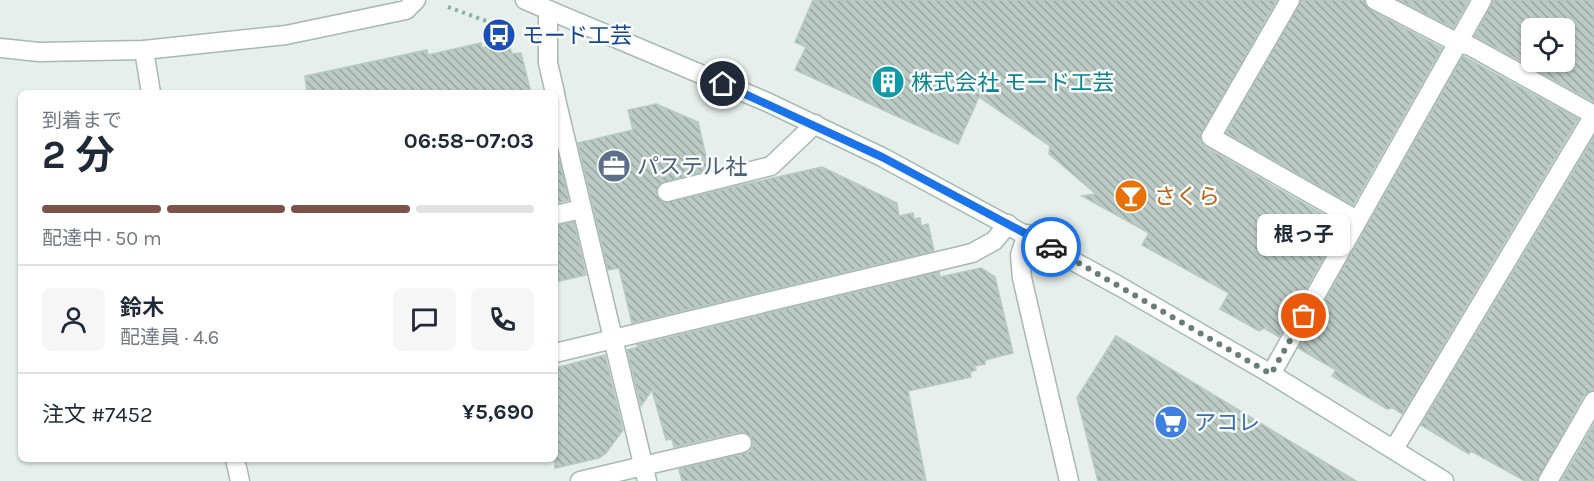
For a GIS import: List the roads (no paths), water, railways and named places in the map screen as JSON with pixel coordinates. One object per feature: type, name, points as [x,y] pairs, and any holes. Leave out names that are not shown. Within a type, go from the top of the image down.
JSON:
[{"type":"street","points":[[0,48],[39,52],[144,50],[286,35],[406,10],[416,0]]},
{"type":"street","points":[[525,0],[815,124],[1008,224],[1271,374],[1443,481]]},
{"type":"street","points":[[1290,0],[1211,137],[1357,220]]},
{"type":"street","points":[[1375,0],[1458,43],[1470,46],[1594,115],[1394,449]]},
{"type":"street","points":[[1271,374],[1482,0]]},
{"type":"street","points":[[548,10],[548,63],[554,90]]},
{"type":"street","points":[[144,50],[150,90]]},
{"type":"street","points":[[558,107],[645,474]]},
{"type":"street","points":[[667,192],[771,166],[815,124]]},
{"type":"street","points":[[558,214],[582,209]]},
{"type":"street","points":[[558,352],[972,253],[994,241],[1008,224]]},
{"type":"street","points":[[1027,234],[1020,255],[1022,278],[1069,481]]},
{"type":"street","points":[[1548,481],[1594,401]]},
{"type":"street","points":[[580,481],[645,474],[742,443]]},
{"type":"street","points":[[236,462],[240,481]]},
{"type":"place","name":"モード工芸","points":[[499,35]]},
{"type":"place","name":"株式会社 モード工芸","points":[[888,82]]},
{"type":"place","name":"パステル社","points":[[614,166]]},
{"type":"place","name":"さくら","points":[[1131,196]]},
{"type":"place","name":"根っ子","points":[[1304,316]]},
{"type":"place","name":"アコレ","points":[[1171,422]]}]
